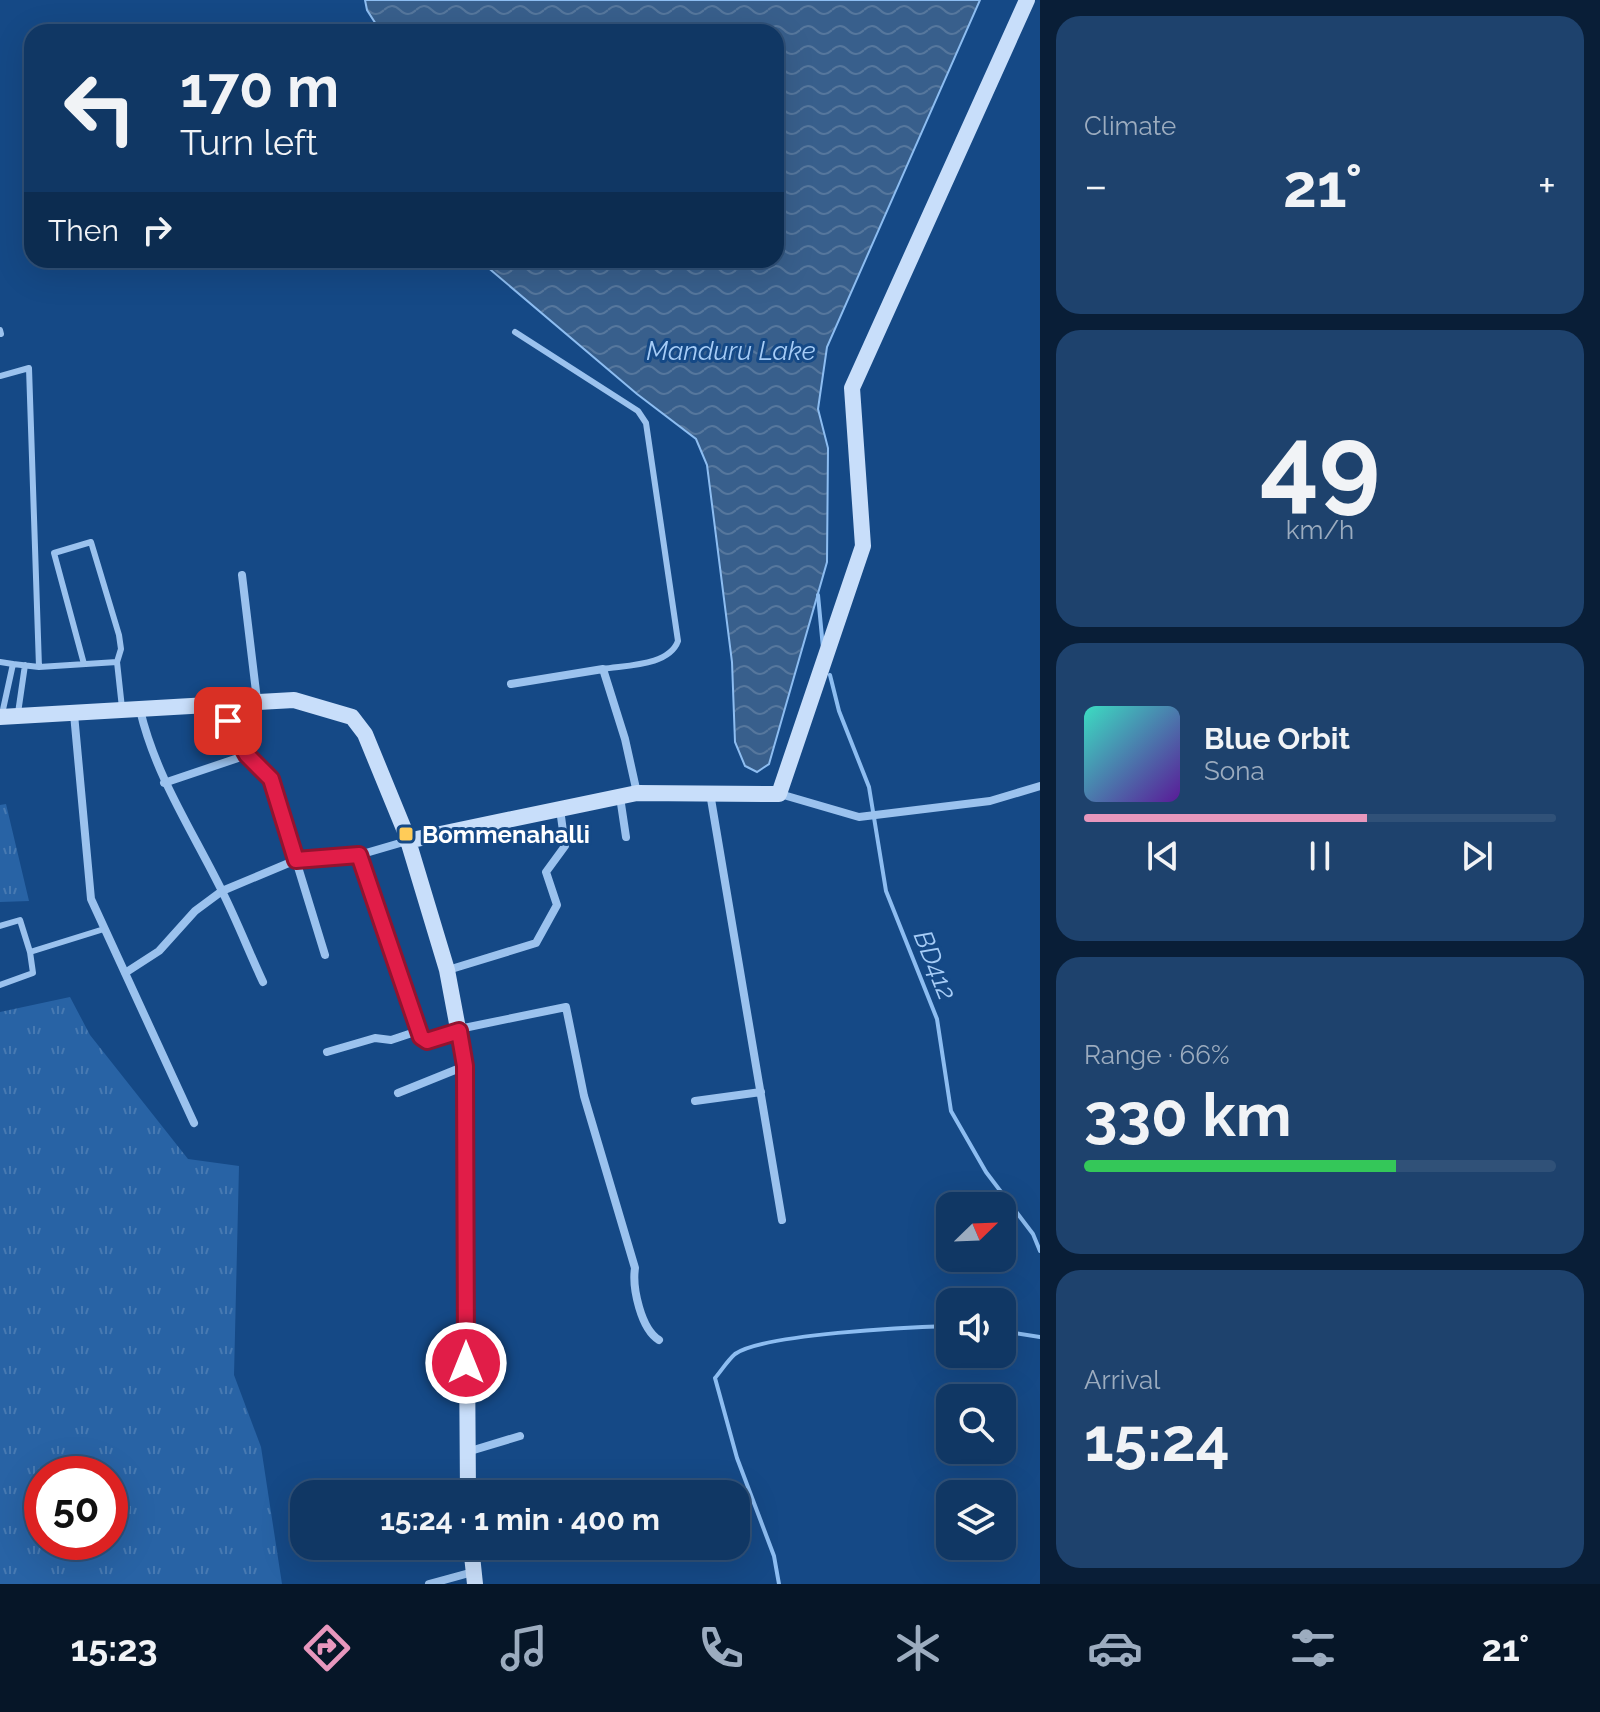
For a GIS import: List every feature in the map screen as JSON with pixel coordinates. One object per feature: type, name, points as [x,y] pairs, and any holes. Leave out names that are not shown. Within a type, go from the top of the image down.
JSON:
[{"type":"main road","points":[[407,841],[629,794],[779,794],[863,546],[852,388],[1027,0]]},
{"type":"main road","points":[[6,716],[122,712],[223,702],[294,700],[352,717],[365,734],[407,841],[447,970],[465,1066],[467,1480]]},
{"type":"street","points":[[242,575],[257,700]]},
{"type":"street","points":[[511,684],[603,669],[629,794],[626,837]]},
{"type":"street","points":[[223,702],[228,721],[247,755],[271,779],[325,955]]},
{"type":"street","points":[[140,710],[150,750],[164,783],[222,891],[263,982]]},
{"type":"street","points":[[74,714],[91,899],[194,1123]]},
{"type":"street","points":[[164,783],[247,755]]},
{"type":"street","points":[[779,794],[859,817],[990,801],[1040,786]]},
{"type":"street","points":[[710,793],[782,1220]]},
{"type":"street","points":[[447,970],[536,943],[557,905],[546,872],[565,846],[560,811]]},
{"type":"street","points":[[125,973],[159,951],[195,911],[222,891],[296,860],[359,855],[407,841]]},
{"type":"street","points":[[359,855],[418,1031],[427,1041],[459,1030],[566,1007],[584,1096],[635,1268],[636,1293],[651,1335],[659,1340]]},
{"type":"street","points":[[327,1052],[375,1038],[395,1040],[418,1031]]},
{"type":"street","points":[[398,1093],[465,1066]]},
{"type":"street","points":[[695,1101],[761,1092]]},
{"type":"street","points":[[466,1452],[520,1436]]},
{"type":"street","points":[[429,1584],[474,1578]]},
{"type":"lane","points":[[515,332],[638,411],[646,423],[678,641],[675,651],[663,658],[603,669]]},
{"type":"lane","points":[[0,376],[29,368],[39,667]]},
{"type":"lane","points":[[84,664],[54,553],[91,542],[119,635],[121,649],[117,662],[122,712]]},
{"type":"lane","points":[[0,662],[39,667],[117,662]]},
{"type":"lane","points":[[6,716],[13,664]]},
{"type":"lane","points":[[6,716],[25,665]]},
{"type":"lane","points":[[0,926],[20,920],[33,973],[0,985]]},
{"type":"lane","points":[[30,952],[104,929]]},
{"type":"green space","points":[[6,804],[29,901],[0,902],[0,805]]},
{"type":"green space","points":[[70,997],[90,1035],[188,1159],[239,1166],[234,1375],[261,1447],[282,1584],[0,1584],[0,1012]]},
{"type":"water","name":"Manduru Lake","points":[[365,0],[980,0],[827,347],[818,409],[828,448],[827,562],[769,764],[757,772],[745,766],[735,742],[732,662],[707,465],[696,439],[637,394],[488,268],[784,268],[784,24],[376,24]]},
{"type":"waterway","name":"BD412","points":[[818,595],[823,648]]},
{"type":"waterway","name":"BD412","points":[[830,675],[839,711],[869,787],[886,891],[937,1019],[951,1111],[986,1172],[1033,1234],[1040,1251]]},
{"type":"waterway","name":"BD412","points":[[779,1584],[774,1556],[737,1458],[715,1378],[735,1354],[775,1341],[936,1327]]},
{"type":"waterway","name":"BD412","points":[[1016,1333],[1040,1337]]},
{"type":"place","name":"Bommenahalli","points":[[406,834]]},
{"type":"route","points":[[228,721],[247,755],[271,779],[296,860],[359,855],[421,1037],[427,1041],[459,1031],[465,1066],[466,1363]]}]
